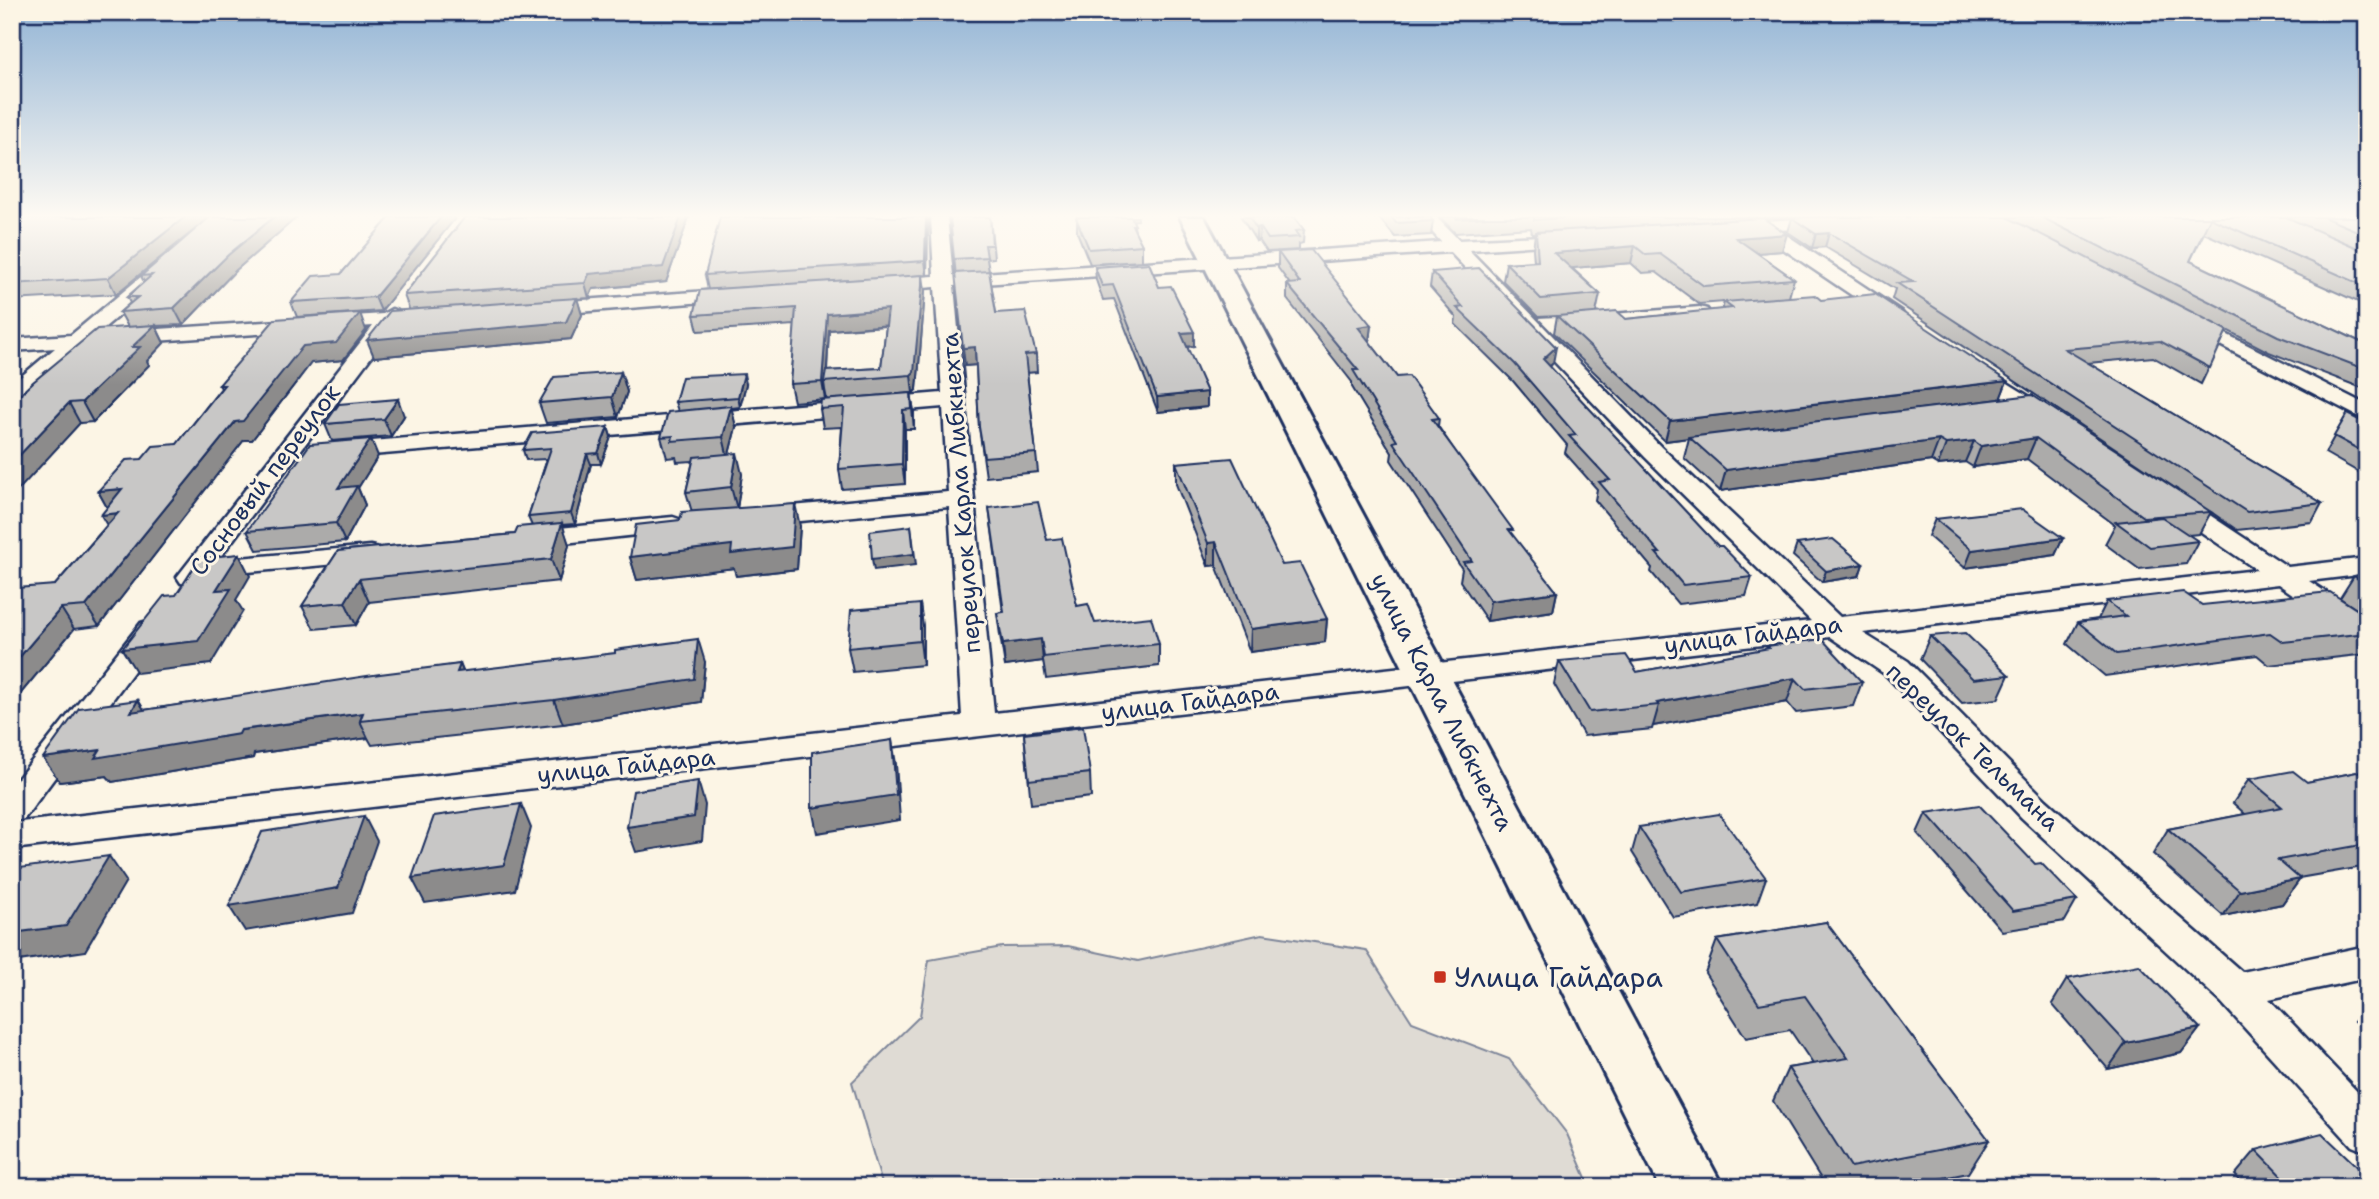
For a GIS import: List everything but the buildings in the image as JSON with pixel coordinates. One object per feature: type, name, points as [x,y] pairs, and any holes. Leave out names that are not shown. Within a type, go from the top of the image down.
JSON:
[{"type":"main road","name":"улица Карла Либкнехта","points":[[1221,273],[1692,1187]]},
{"type":"street","points":[[12,394],[158,273]]},
{"type":"street","name":"переулок Карла Либкнехта","points":[[943,273],[979,727]]},
{"type":"street","points":[[861,286],[1059,273]]},
{"type":"street","name":"переулок Тельмана","points":[[1489,273],[1554,324],[1667,450],[1833,625],[1897,668],[2034,809],[2235,989],[2367,1132]]},
{"type":"street","points":[[1831,273],[1915,329]]},
{"type":"street","points":[[528,310],[750,294]]},
{"type":"street","name":"Сосновый переулок","points":[[179,592],[405,297]]},
{"type":"street","points":[[1843,301],[1870,299]]},
{"type":"street","points":[[1554,324],[1721,311]]},
{"type":"street","points":[[2172,313],[2367,414]]},
{"type":"street","points":[[12,345],[444,316]]},
{"type":"street","points":[[1949,352],[2063,428]]},
{"type":"street","points":[[285,455],[954,399]]},
{"type":"street","points":[[2000,408],[2028,405]]},
{"type":"street","points":[[2155,490],[2367,632]]},
{"type":"street","points":[[739,519],[961,498]]},
{"type":"street","points":[[502,541],[697,523]]},
{"type":"street","points":[[196,570],[391,552]]},
{"type":"street","name":"улица Гайдара","points":[[12,836],[979,727],[1833,625],[2367,566]]},
{"type":"street","points":[[12,810],[163,614]]},
{"type":"street","points":[[2235,989],[2367,962]]},
{"type":"shaded area","points":[[1262,934],[1366,950],[1412,1022],[1509,1059],[1567,1134],[1590,1187],[883,1187],[852,1082],[920,1016],[929,960],[1002,947],[1068,946],[1138,961]]},
{"type":"place","name":"Улица Гайдара","points":[[1440,977]]}]
